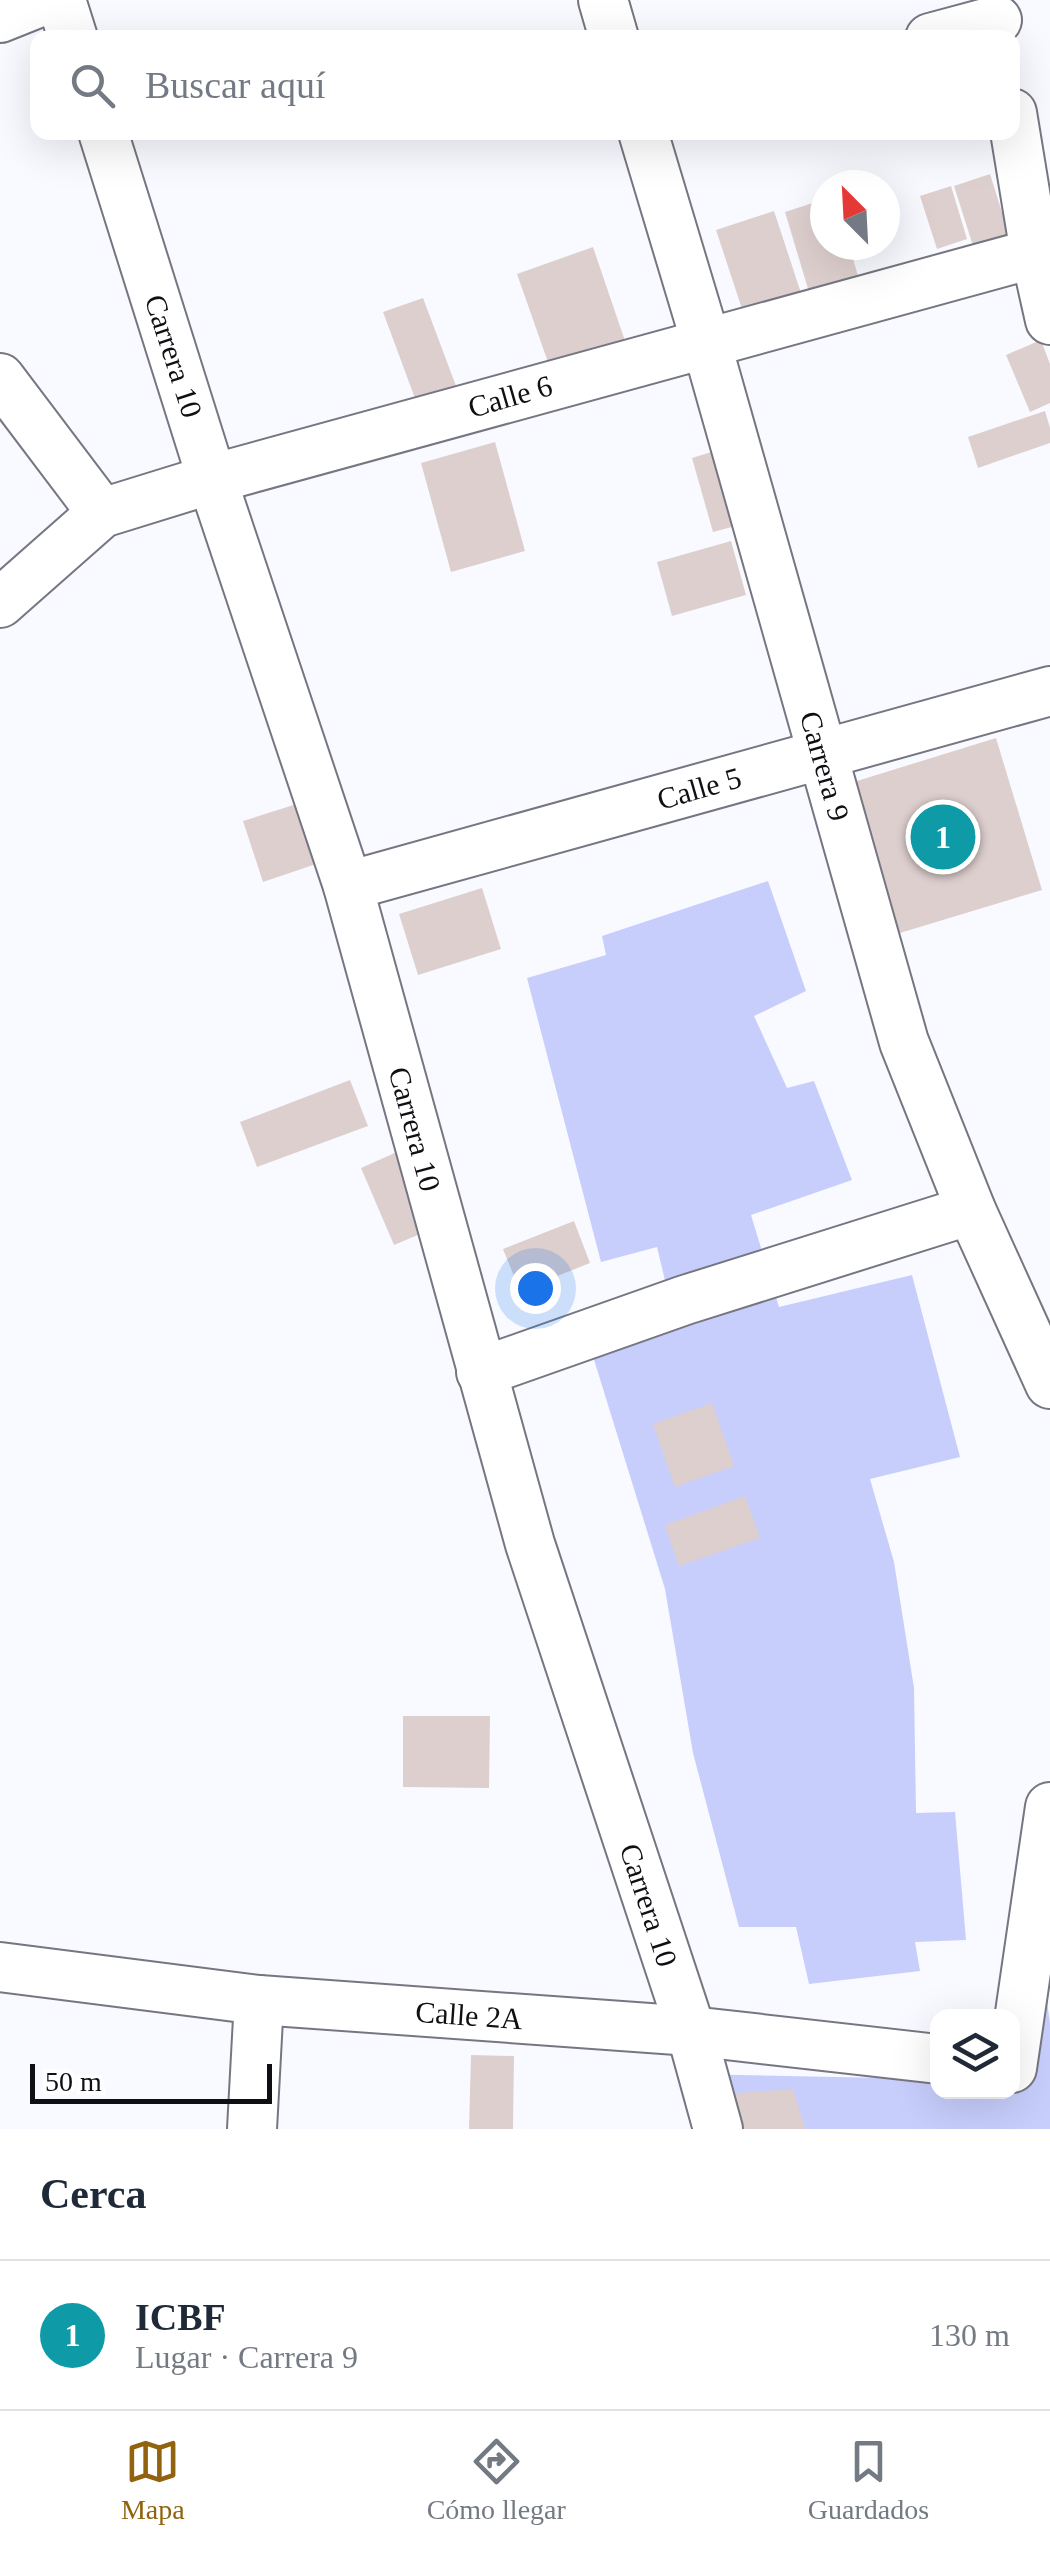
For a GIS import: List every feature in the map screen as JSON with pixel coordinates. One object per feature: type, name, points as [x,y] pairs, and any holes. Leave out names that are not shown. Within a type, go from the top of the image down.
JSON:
[{"type":"street","points":[[0,18],[45,0]]},
{"type":"street","points":[[61,0],[70,30]]},
{"type":"street","points":[[603,0],[612,30]]},
{"type":"street","points":[[958,30],[997,19]]},
{"type":"street","name":"Carrera 10","points":[[106,140],[212,479],[348,886],[530,1544],[691,2031],[718,2129]]},
{"type":"street","name":"Carrera 9","points":[[645,140],[904,1042],[971,1210],[1050,1384]]},
{"type":"street","points":[[1018,140],[1043,251],[1050,320]]},
{"type":"street","name":"Calle 6","points":[[0,602],[102,514],[212,479],[1043,251]]},
{"type":"street","points":[[0,378],[102,514]]},
{"type":"street","name":"Calle 5","points":[[348,886],[1050,690]]},
{"type":"street","points":[[480,1372],[685,1300],[971,1210]]},
{"type":"street","points":[[1020,2019],[1050,1807]]},
{"type":"street","name":"Calle 2A","points":[[0,1967],[259,2000],[691,2031],[930,2058]]},
{"type":"street","points":[[252,2129],[259,2000]]},
{"type":"shaded area","points":[[768,881],[806,991],[754,1016],[787,1088],[814,1081],[852,1180],[751,1215],[779,1307],[912,1275],[960,1457],[870,1479],[894,1562],[914,1688],[916,1813],[955,1812],[966,1940],[915,1942],[920,1971],[809,1984],[796,1927],[739,1927],[693,1753],[665,1589],[591,1350],[673,1314],[657,1247],[601,1262],[527,978],[606,955],[602,936]]},
{"type":"shaded area","points":[[1038,1937],[1050,2023],[1050,2129],[709,2129],[692,2074],[930,2079],[930,2099],[1020,2099],[1020,2044]]},
{"type":"building","points":[[990,174],[1010,238],[974,249],[954,186]]},
{"type":"building","points":[[951,186],[967,239],[937,249],[920,196]]},
{"type":"building","points":[[810,204],[810,260],[853,260],[858,276],[809,292],[785,212]]},
{"type":"building","points":[[774,211],[801,293],[743,312],[716,230]]},
{"type":"building","points":[[593,247],[625,341],[550,368],[517,274]]},
{"type":"building","points":[[423,298],[456,386],[416,401],[383,312]]},
{"type":"building","points":[[1041,340],[1050,364],[1050,403],[1030,412],[1006,355]]},
{"type":"building","points":[[1045,411],[1050,443],[978,468],[968,437]]},
{"type":"building","points":[[495,442],[525,551],[451,572],[421,463]]},
{"type":"building","points":[[721,449],[743,524],[713,532],[692,458]]},
{"type":"building","points":[[731,541],[746,595],[672,616],[657,562]]},
{"type":"building","points":[[996,738],[1042,890],[890,936],[844,785]]},
{"type":"building","points":[[303,802],[322,862],[263,882],[243,821]]},
{"type":"building","points":[[482,888],[501,949],[418,975],[399,914]]},
{"type":"building","points":[[350,1080],[368,1126],[257,1167],[240,1122]]},
{"type":"building","points":[[399,1151],[432,1229],[394,1245],[361,1168]]},
{"type":"building","points":[[574,1221],[590,1263],[520,1291],[503,1249]]},
{"type":"building","points":[[712,1403],[734,1466],[675,1487],[653,1424]]},
{"type":"building","points":[[745,1496],[760,1538],[679,1566],[665,1525]]},
{"type":"building","points":[[403,1716],[490,1716],[489,1788],[403,1787]]},
{"type":"building","points":[[471,2055],[514,2056],[513,2129],[469,2129]]},
{"type":"building","points":[[793,2089],[805,2129],[722,2129],[711,2095]]},
{"type":"place","name":"ICBF","points":[[943,837]]}]
